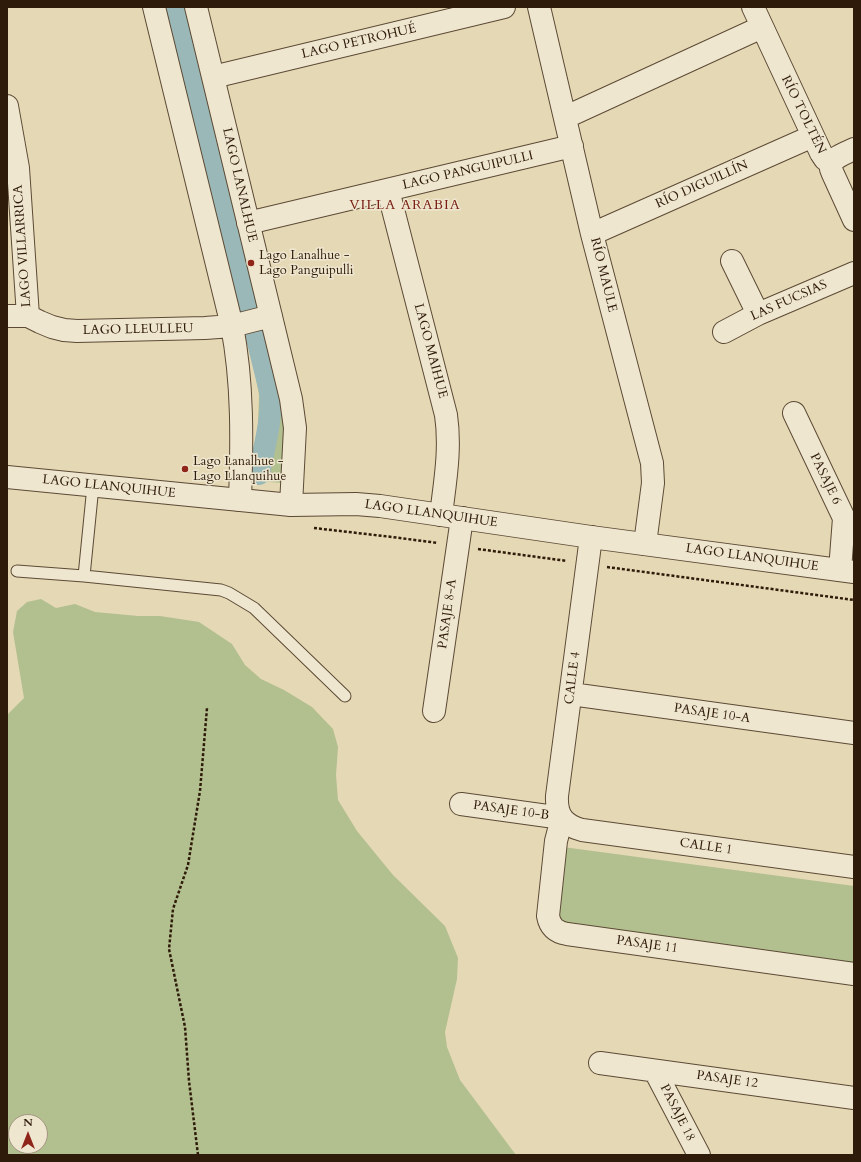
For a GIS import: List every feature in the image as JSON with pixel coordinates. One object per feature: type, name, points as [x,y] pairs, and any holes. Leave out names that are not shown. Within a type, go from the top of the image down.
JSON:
[{"type":"street","points":[[154,7],[232,326],[237,352],[240,397],[240,500]]},
{"type":"street","name":"LAGO LANALHUE","points":[[196,7],[291,399],[295,428],[291,505]]},
{"type":"street","name":"LAGO PETROHUÉ","points":[[213,77],[504,7]]},
{"type":"street","name":"RÍO MAULE","points":[[539,7],[566,117],[592,234],[652,463],[653,483],[645,544]]},
{"type":"street","name":"RÍO TOLTÉN","points":[[753,7],[812,136],[822,156],[831,163],[832,174],[854,220]]},
{"type":"street","points":[[566,117],[762,27]]},
{"type":"street","name":"LAGO VILLARRICA","points":[[7,106],[18,168],[17,316]]},
{"type":"street","name":"RÍO DIGUILLÍN","points":[[592,234],[812,136]]},
{"type":"street","name":"LAGO PANGUIPULLI","points":[[248,223],[572,146]]},
{"type":"street","points":[[831,163],[834,159],[854,150]]},
{"type":"street","name":"LAGO MAIHUE","points":[[388,190],[446,415],[448,431],[448,457],[441,515]]},
{"type":"street","points":[[732,261],[758,314]]},
{"type":"street","name":"LAS FUCSIAS","points":[[724,332],[758,314],[854,273]]},
{"type":"street","name":"LAGO LLEULLEU","points":[[17,316],[52,327],[77,331],[232,326],[271,316]]},
{"type":"street","name":"PASAJE 6","points":[[794,414],[844,518],[847,571]]},
{"type":"street","name":"LAGO LLANQUIHUE","points":[[7,477],[291,505],[356,504],[380,506],[847,571]]},
{"type":"street","name":"PASAJE 8-A","points":[[434,711],[462,518]]},
{"type":"street","name":"CALLE 4","points":[[562,818],[558,811],[557,804],[591,536]]},
{"type":"street","name":"PASAJE 10-A","points":[[571,694],[854,733]]},
{"type":"street","name":"PASAJE 10-B","points":[[461,804],[562,818]]},
{"type":"street","name":"CALLE 1","points":[[562,818],[567,824],[582,830],[854,867]]},
{"type":"street","name":"PASAJE 11","points":[[562,818],[556,841],[548,916],[549,922],[556,931],[567,934],[854,974]]},
{"type":"street","name":"PASAJE 12","points":[[600,1063],[854,1098]]},
{"type":"street","name":"PASAJE 18","points":[[655,1071],[699,1155]]},
{"type":"lane","points":[[84,576],[93,486]]},
{"type":"lane","points":[[17,571],[84,576],[221,590],[229,593],[254,608],[345,696]]},
{"type":"path","points":[[308,527],[392,536],[854,600]]},
{"type":"path","points":[[198,1155],[189,1081],[185,1027],[169,949],[173,910],[188,865],[200,791],[206,708]]},
{"type":"green space","points":[[163,7],[181,7],[268,344],[281,397],[285,428],[283,483],[256,481],[259,395],[241,296]]},
{"type":"green space","points":[[41,599],[56,608],[75,604],[95,612],[138,616],[160,616],[199,622],[232,644],[245,665],[261,679],[284,690],[312,707],[333,729],[338,747],[336,775],[338,800],[357,831],[393,875],[445,926],[458,958],[457,979],[445,1032],[447,1047],[460,1080],[516,1155],[7,1155],[7,715],[24,698],[13,632],[17,611],[27,602]]},
{"type":"green space","points":[[563,847],[854,886],[854,965],[564,926],[556,917]]},
{"type":"waterway","points":[[177,13],[270,391],[271,401],[269,422],[259,474]]},
{"type":"place","name":"Lago Lanalhue - Lago Panguipulli","points":[[251,263]]},
{"type":"place","name":"Lago Lanalhue - Lago Llanquihue","points":[[185,469]]},
{"type":"district","name":"VILLA ARABIA","points":[[405,206]]}]
